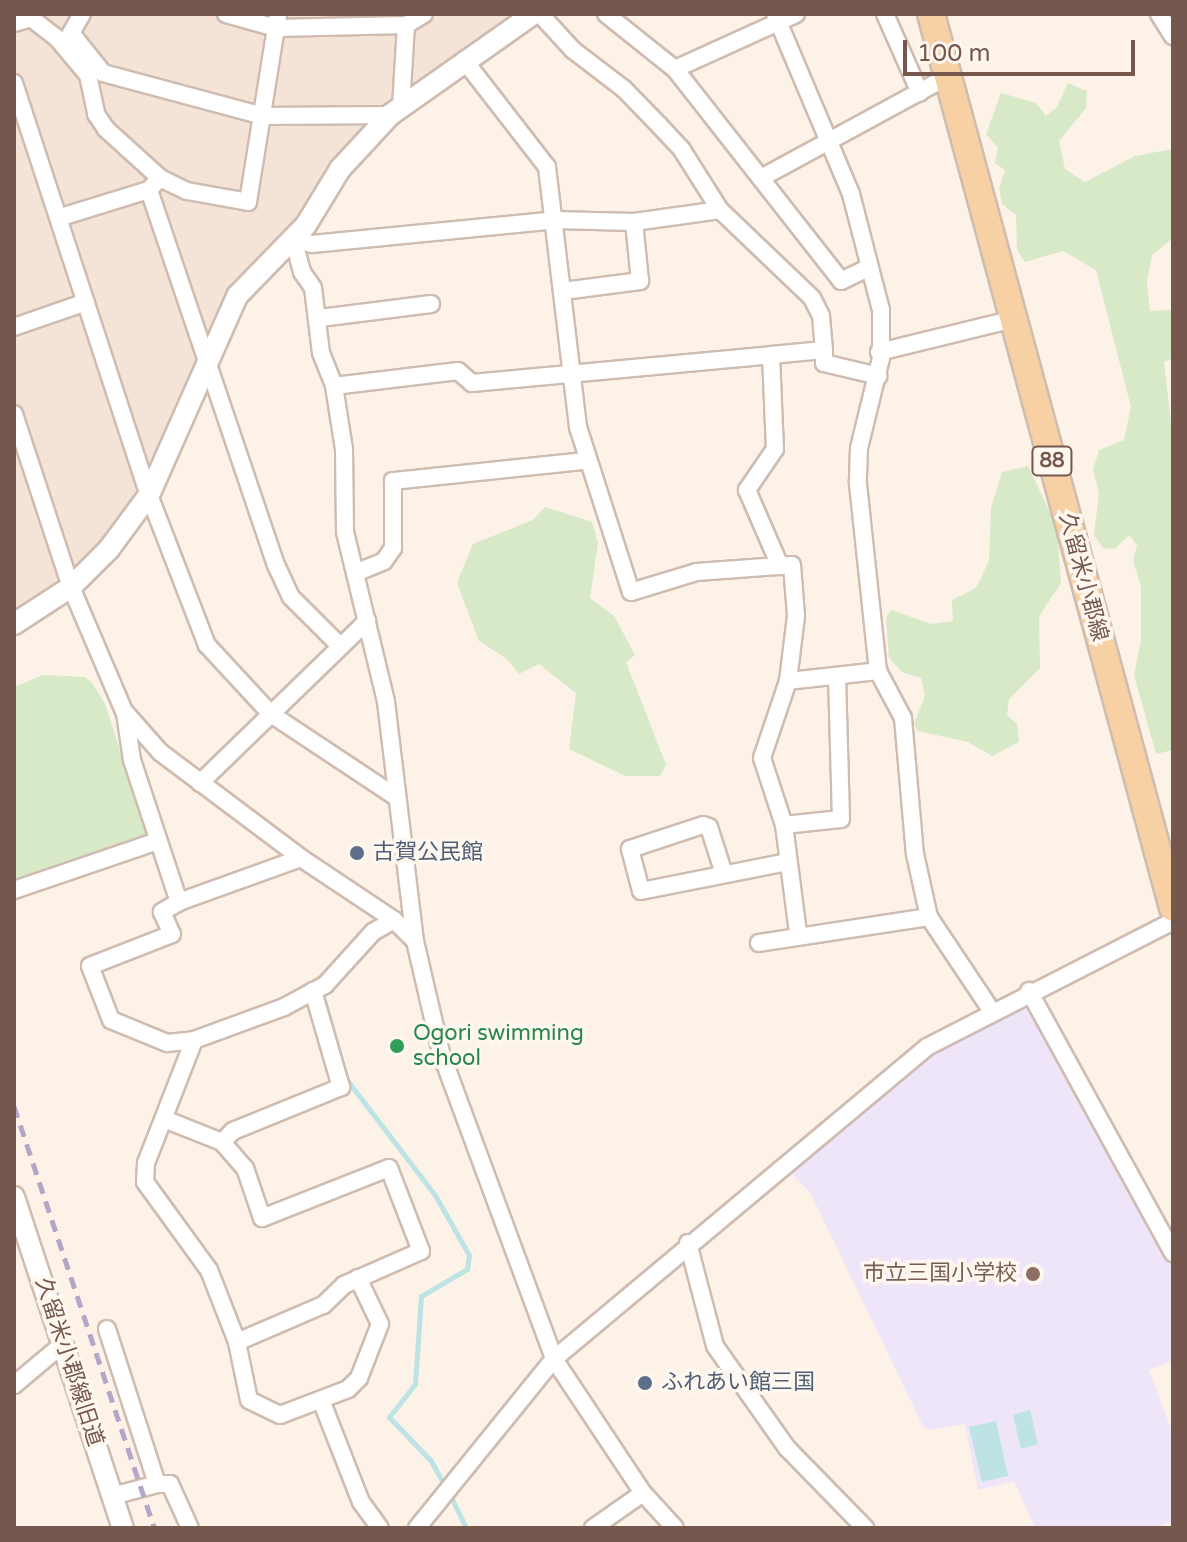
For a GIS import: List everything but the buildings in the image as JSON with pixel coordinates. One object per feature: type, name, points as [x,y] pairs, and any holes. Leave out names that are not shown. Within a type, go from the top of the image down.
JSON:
[{"type":"main road","name":"久留米小郡線","points":[[931,14],[1173,908]]},
{"type":"street","points":[[82,14],[71,33],[103,73],[263,116],[395,111]]},
{"type":"street","points":[[226,14],[277,21],[406,25],[424,14]]},
{"type":"street","points":[[14,624],[71,587],[109,549],[149,495],[246,281],[293,238],[340,169],[395,111],[533,14]]},
{"type":"street","points":[[540,14],[682,150],[720,210],[812,298],[821,316],[824,363],[878,376]]},
{"type":"street","points":[[606,14],[675,69],[841,281],[870,267]]},
{"type":"street","points":[[675,69],[777,18],[796,14]]},
{"type":"street","points":[[885,14],[920,93]]},
{"type":"street","points":[[1159,14],[1173,36]]},
{"type":"street","points":[[14,23],[31,18],[57,38],[88,75],[96,114],[154,184],[207,362],[276,565],[300,608],[340,646]]},
{"type":"street","points":[[777,18],[830,144],[865,238],[881,310],[878,376],[859,448],[858,484],[878,671],[903,718],[915,854],[929,917],[991,1010]]},
{"type":"street","points":[[61,217],[154,184],[248,202],[277,21]]},
{"type":"street","points":[[395,111],[406,25]]},
{"type":"street","points":[[464,60],[547,167],[584,461],[631,592],[697,572],[792,565],[796,616],[788,681],[762,758],[784,825],[798,933]]},
{"type":"street","points":[[761,178],[830,144],[947,77]]},
{"type":"street","points":[[14,83],[61,217],[149,495],[207,645],[271,714],[396,797]]},
{"type":"street","points":[[293,238],[312,244],[555,220],[634,222],[720,210]]},
{"type":"street","points":[[563,291],[640,281],[634,222]]},
{"type":"street","points":[[293,238],[320,318],[321,353],[334,386],[344,449],[345,532],[386,702],[415,941],[441,1053],[554,1359],[643,1493],[675,1528]]},
{"type":"street","points":[[14,327],[86,302]]},
{"type":"street","points":[[320,318],[431,304]]},
{"type":"street","points":[[879,352],[1014,319]]},
{"type":"street","points":[[334,386],[458,371],[472,383],[824,350]]},
{"type":"street","points":[[771,355],[775,449],[747,490],[780,566]]},
{"type":"street","points":[[14,414],[71,587],[124,711],[132,760],[179,902]]},
{"type":"street","points":[[355,573],[384,561],[393,548],[393,481],[584,461]]},
{"type":"street","points":[[200,783],[367,621]]},
{"type":"street","points":[[788,681],[878,671]]},
{"type":"street","points":[[784,825],[841,819],[837,676]]},
{"type":"street","points":[[124,711],[160,752],[301,858],[394,920],[415,941]]},
{"type":"street","points":[[724,874],[709,827],[703,825],[630,849],[641,891],[788,862]]},
{"type":"street","points":[[14,890],[158,841]]},
{"type":"street","points":[[301,858],[179,902],[162,912],[172,934],[90,966],[111,1020],[167,1043],[194,1040],[313,991],[337,975],[373,932],[394,920]]},
{"type":"street","points":[[759,943],[798,933],[886,927],[929,917]]},
{"type":"street","points":[[417,1528],[554,1359],[688,1243],[927,1047],[991,1010],[1173,921]]},
{"type":"street","points":[[222,1142],[233,1131],[341,1087],[313,991]]},
{"type":"street","points":[[1029,991],[1173,1253]]},
{"type":"street","points":[[194,1040],[146,1163],[145,1182],[209,1270],[237,1342],[249,1400],[280,1415],[321,1400],[359,1378],[380,1324],[358,1278]]},
{"type":"street","points":[[164,1119],[222,1142],[245,1168],[262,1218],[389,1168],[421,1251],[358,1278],[323,1305],[237,1342]]},
{"type":"street","name":"久留米小郡線旧道","points":[[14,1197],[123,1528]]},
{"type":"street","points":[[688,1243],[715,1346],[787,1448],[865,1528]]},
{"type":"street","points":[[107,1329],[157,1484]]},
{"type":"street","points":[[14,1385],[63,1344]]},
{"type":"street","points":[[321,1400],[361,1502],[380,1528]]},
{"type":"street","points":[[112,1496],[157,1484],[170,1484],[190,1528]]},
{"type":"street","points":[[593,1528],[643,1493]]},
{"type":"shaded area","points":[[14,14],[522,14],[481,37],[337,163],[290,237],[244,274],[153,478],[82,573],[14,618]]},
{"type":"shaded area","points":[[1026,1005],[1173,1268],[1173,1360],[1149,1370],[1173,1434],[1173,1521],[1154,1528],[1035,1528],[1014,1481],[978,1490],[965,1424],[929,1430],[922,1424],[811,1194],[790,1171],[937,1051]]},
{"type":"green space","points":[[1068,83],[1087,91],[1086,108],[1059,141],[1065,169],[1085,182],[1135,156],[1173,149],[1173,238],[1152,255],[1147,281],[1150,311],[1173,310],[1173,358],[1164,362],[1173,441],[1173,750],[1156,754],[1134,675],[1141,641],[1141,587],[1133,560],[1137,545],[1129,535],[1115,549],[1103,548],[1094,535],[1099,493],[1093,470],[1099,450],[1124,440],[1131,407],[1096,270],[1063,251],[1025,262],[1017,250],[1016,215],[1002,204],[999,188],[1005,170],[995,163],[998,148],[986,134],[1001,93],[1036,103],[1046,116],[1057,107]]},
{"type":"green space","points":[[1028,466],[1057,527],[1061,583],[1039,616],[1040,668],[1009,699],[1007,715],[1017,724],[1019,742],[992,756],[968,742],[918,731],[914,724],[925,696],[921,678],[902,672],[889,658],[886,618],[891,610],[931,624],[953,621],[952,600],[976,588],[989,561],[991,508],[1002,472]]},
{"type":"green space","points":[[545,507],[592,522],[598,543],[590,598],[614,616],[635,655],[626,662],[666,765],[660,776],[625,776],[569,749],[576,693],[539,664],[519,674],[507,659],[479,641],[457,583],[473,544],[533,520]]},
{"type":"green space","points":[[43,675],[85,677],[93,684],[105,704],[147,833],[142,841],[14,884],[14,687]]},
{"type":"water","points":[[1030,1410],[1038,1444],[1021,1449],[1013,1415]]},
{"type":"water","points":[[996,1421],[1008,1476],[982,1482],[969,1427]]},
{"type":"waterway","points":[[324,1000],[347,1080],[435,1195],[469,1255],[467,1269],[421,1296],[415,1384],[389,1417],[431,1461],[445,1486]]},
{"type":"waterway","points":[[450,1495],[466,1528]]},
{"type":"railway","points":[[14,1106],[154,1528]]},
{"type":"place","name":"古賀公民館","points":[[357,853]]},
{"type":"place","name":"Ogori swimming school","points":[[397,1046]]},
{"type":"place","name":"市立三国小学校","points":[[1033,1274]]},
{"type":"place","name":"ふれあい館三国","points":[[645,1383]]}]
